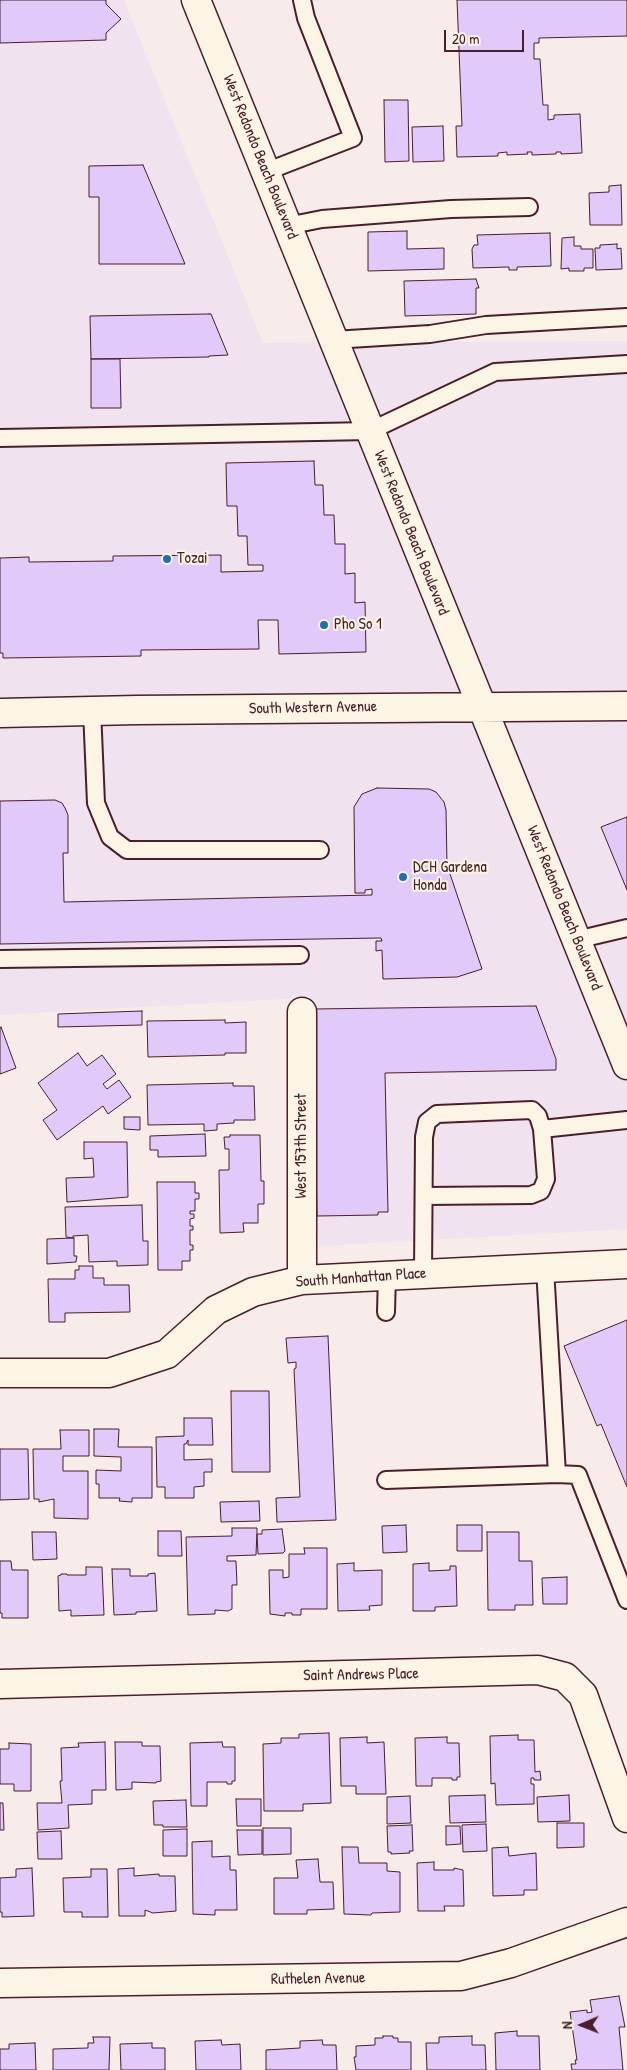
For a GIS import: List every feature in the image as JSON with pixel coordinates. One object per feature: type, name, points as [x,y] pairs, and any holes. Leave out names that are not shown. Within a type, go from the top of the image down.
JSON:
[{"type":"street","name":"West Redondo Beach Boulevard","points":[[196,0],[627,1065]]},
{"type":"street","name":"South Western Avenue","points":[[0,713],[92,710],[627,706]]},
{"type":"street","name":"West 157th Street","points":[[302,1012],[302,1280]]},
{"type":"street","name":"South Manhattan Place","points":[[0,1373],[109,1372],[167,1354],[216,1310],[253,1292],[302,1280],[387,1274],[627,1264]]},
{"type":"street","name":"Saint Andrews Place","points":[[0,1684],[538,1670],[565,1677],[583,1695],[627,1818]]},
{"type":"street","name":"Ruthelen Avenue","points":[[0,1983],[461,1976],[511,1963],[627,1922]]},
{"type":"lane","points":[[265,172],[353,138],[306,18],[302,0]]},
{"type":"lane","points":[[287,226],[322,219],[451,209],[529,207]]},
{"type":"lane","points":[[334,340],[430,334],[486,325],[627,317]]},
{"type":"lane","points":[[0,438],[370,432],[496,372],[627,364]]},
{"type":"lane","points":[[92,710],[96,803],[110,837],[127,850],[320,850]]},
{"type":"lane","points":[[576,940],[627,928]]},
{"type":"lane","points":[[0,959],[300,955]]},
{"type":"lane","points":[[423,1273],[424,1137],[427,1122],[437,1114],[532,1110],[538,1116],[542,1128],[546,1179],[541,1191],[531,1195],[424,1196]]},
{"type":"lane","points":[[542,1128],[627,1120]]},
{"type":"lane","points":[[545,1268],[557,1474]]},
{"type":"lane","points":[[386,1312],[387,1274]]},
{"type":"lane","points":[[386,1480],[557,1474],[578,1476],[627,1600]]},
{"type":"shaded area","points":[[0,0],[124,0],[263,343],[627,341],[627,1229],[319,1246],[302,998],[0,1015]]},
{"type":"building","points":[[0,0],[106,0],[106,4],[121,19],[106,33],[106,40],[0,43]]},
{"type":"building","points":[[457,0],[627,0],[627,36],[539,38],[539,43],[534,43],[534,59],[540,59],[543,105],[548,105],[548,120],[554,119],[554,115],[580,114],[582,153],[561,154],[561,152],[556,152],[556,154],[532,155],[532,152],[527,152],[528,154],[507,155],[507,152],[498,153],[498,156],[457,157],[456,126],[462,126]]},
{"type":"building","points":[[384,100],[408,100],[409,161],[385,162]]},
{"type":"building","points":[[443,126],[444,161],[413,162],[412,127]]},
{"type":"building","points":[[143,165],[185,264],[99,264],[99,197],[89,197],[89,166]]},
{"type":"building","points":[[621,185],[622,225],[590,225],[589,193],[609,192],[609,186]]},
{"type":"building","points":[[407,231],[407,249],[444,248],[444,269],[368,271],[368,232]]},
{"type":"building","points":[[550,233],[551,266],[517,267],[517,270],[509,270],[509,267],[473,268],[472,249],[474,245],[478,245],[477,235]]},
{"type":"building","points":[[574,237],[574,246],[581,246],[581,249],[593,249],[593,268],[584,268],[584,271],[569,271],[569,268],[561,269],[562,238]]},
{"type":"building","points":[[617,244],[617,249],[621,248],[622,269],[596,270],[595,248],[600,248],[600,245]]},
{"type":"building","points":[[476,279],[479,288],[476,288],[476,314],[405,316],[404,281]]},
{"type":"building","points":[[211,314],[228,355],[91,359],[90,316]]},
{"type":"building","points":[[91,359],[120,359],[121,408],[91,408]]},
{"type":"building","name":"Tozai","points":[[314,461],[315,485],[323,485],[324,515],[334,515],[335,544],[345,544],[345,574],[355,573],[355,603],[365,602],[366,652],[279,654],[278,620],[258,620],[259,649],[141,650],[141,656],[3,658],[3,653],[0,653],[0,558],[29,557],[29,562],[113,561],[113,556],[221,555],[221,572],[263,571],[263,565],[248,565],[247,536],[238,536],[237,506],[227,506],[226,463]]},
{"type":"building","name":"DCH Gardena Honda","points":[[377,788],[429,789],[436,792],[444,802],[446,810],[447,865],[482,969],[457,977],[383,979],[382,950],[376,951],[376,941],[382,941],[381,938],[0,944],[0,801],[55,800],[62,803],[68,815],[68,853],[63,853],[64,902],[372,895],[372,889],[365,890],[365,893],[355,893],[354,807],[362,794]]},
{"type":"building","points":[[627,817],[627,890],[601,827]]},
{"type":"building","points":[[536,1006],[556,1059],[556,1070],[385,1073],[388,1212],[378,1212],[378,1215],[317,1216],[313,1009]]},
{"type":"building","points":[[142,1011],[142,1025],[58,1027],[58,1014]]},
{"type":"building","points":[[225,1020],[225,1023],[246,1022],[246,1053],[148,1057],[147,1021]]},
{"type":"building","points":[[0,1028],[16,1068],[0,1074]]},
{"type":"building","points":[[78,1053],[87,1066],[102,1055],[116,1074],[103,1084],[107,1089],[119,1080],[131,1097],[108,1114],[103,1106],[57,1140],[43,1120],[57,1110],[38,1083]]},
{"type":"building","points":[[233,1083],[233,1086],[254,1086],[255,1120],[234,1120],[234,1123],[217,1124],[217,1130],[204,1131],[204,1124],[148,1125],[147,1085]]},
{"type":"building","points":[[124,1117],[140,1117],[140,1130],[124,1129]]},
{"type":"building","points":[[205,1134],[206,1156],[158,1157],[158,1150],[150,1150],[150,1136]]},
{"type":"building","points":[[230,1135],[260,1135],[261,1181],[264,1181],[264,1204],[258,1204],[258,1223],[243,1223],[244,1232],[220,1233],[219,1170],[229,1170],[229,1149],[225,1149],[224,1137],[230,1137]]},
{"type":"building","points":[[84,1142],[127,1142],[128,1197],[67,1202],[66,1178],[94,1177],[93,1158],[84,1159]]},
{"type":"building","points":[[157,1182],[195,1182],[195,1193],[199,1193],[199,1199],[195,1199],[195,1211],[190,1211],[190,1214],[194,1214],[194,1218],[190,1219],[190,1226],[193,1226],[193,1230],[190,1230],[190,1245],[193,1245],[193,1250],[190,1250],[190,1261],[182,1261],[182,1270],[158,1270]]},
{"type":"building","points":[[142,1205],[143,1241],[148,1241],[148,1265],[117,1266],[117,1261],[89,1262],[88,1235],[73,1236],[73,1238],[66,1237],[65,1207]]},
{"type":"building","points":[[74,1238],[76,1262],[47,1264],[47,1239]]},
{"type":"building","points":[[79,1266],[93,1266],[93,1278],[104,1278],[104,1285],[129,1285],[130,1312],[65,1313],[65,1322],[49,1322],[48,1279],[75,1279],[75,1270],[79,1270]]},
{"type":"building","points":[[627,1320],[627,1487],[601,1424],[597,1426],[564,1346]]},
{"type":"building","points":[[328,1336],[336,1520],[277,1522],[276,1498],[300,1497],[294,1369],[296,1368],[296,1362],[288,1363],[286,1338]]},
{"type":"building","points":[[231,1391],[269,1391],[270,1472],[232,1472]]},
{"type":"building","points":[[184,1418],[212,1418],[213,1445],[188,1445],[188,1440],[184,1444],[184,1460],[212,1459],[212,1472],[204,1472],[204,1486],[194,1487],[194,1498],[165,1498],[165,1487],[157,1487],[156,1437],[184,1436]]},
{"type":"building","points":[[94,1429],[119,1429],[118,1447],[152,1447],[152,1498],[132,1498],[132,1502],[119,1501],[120,1498],[99,1498],[96,1470],[121,1471],[121,1457],[94,1456]]},
{"type":"building","points":[[60,1430],[89,1430],[89,1456],[63,1456],[63,1471],[88,1471],[88,1519],[54,1518],[54,1499],[39,1502],[39,1499],[34,1499],[33,1449],[61,1449]]},
{"type":"building","points":[[0,1449],[28,1449],[29,1499],[0,1500]]},
{"type":"building","points":[[259,1501],[260,1521],[221,1522],[220,1502]]},
{"type":"building","points":[[406,1525],[407,1552],[383,1553],[382,1526]]},
{"type":"building","points":[[457,1525],[482,1525],[482,1551],[457,1551]]},
{"type":"building","points":[[232,1528],[257,1528],[257,1531],[256,1555],[227,1556],[227,1561],[236,1561],[237,1585],[232,1585],[232,1609],[228,1611],[215,1610],[215,1614],[188,1615],[186,1537],[232,1536]]},
{"type":"building","points":[[282,1529],[285,1551],[283,1553],[258,1554],[257,1534],[262,1534],[262,1530]]},
{"type":"building","points":[[158,1531],[181,1531],[182,1556],[158,1556]]},
{"type":"building","points":[[32,1532],[56,1532],[57,1559],[33,1560]]},
{"type":"building","points":[[487,1532],[519,1532],[519,1561],[532,1561],[533,1605],[515,1605],[515,1610],[488,1610]]},
{"type":"building","points":[[304,1548],[327,1548],[327,1609],[301,1609],[301,1615],[292,1615],[292,1613],[285,1613],[285,1616],[270,1614],[269,1570],[283,1570],[283,1578],[289,1577],[289,1554],[305,1554]]},
{"type":"building","points":[[0,1561],[11,1561],[12,1570],[28,1570],[28,1618],[2,1618],[2,1613],[0,1613]]},
{"type":"building","points":[[354,1563],[354,1571],[382,1570],[382,1605],[369,1606],[370,1610],[338,1611],[337,1564]]},
{"type":"building","points":[[429,1563],[429,1571],[450,1570],[450,1566],[456,1566],[457,1606],[435,1607],[435,1611],[413,1611],[413,1564]]},
{"type":"building","points":[[86,1567],[102,1567],[104,1615],[71,1616],[71,1610],[59,1611],[58,1576],[61,1574],[86,1575]]},
{"type":"building","points":[[112,1569],[130,1569],[130,1576],[148,1576],[148,1574],[155,1573],[157,1611],[114,1615]]},
{"type":"building","points":[[567,1577],[567,1604],[543,1604],[542,1578]]},
{"type":"building","points":[[329,1733],[331,1803],[303,1804],[303,1811],[264,1811],[263,1744],[281,1743],[281,1738],[299,1738],[299,1734]]},
{"type":"building","points":[[518,1735],[518,1740],[534,1740],[535,1772],[540,1771],[541,1780],[531,1778],[531,1784],[534,1784],[534,1804],[496,1805],[495,1783],[491,1784],[490,1736]]},
{"type":"building","points":[[367,1737],[367,1743],[384,1742],[386,1794],[356,1794],[356,1786],[341,1786],[340,1738]]},
{"type":"building","points":[[447,1737],[447,1743],[459,1743],[460,1777],[457,1777],[457,1780],[452,1780],[452,1778],[432,1778],[432,1786],[416,1786],[415,1738]]},
{"type":"building","points":[[105,1742],[106,1790],[92,1790],[92,1804],[68,1805],[69,1828],[38,1830],[37,1803],[62,1803],[60,1781],[62,1781],[61,1748],[79,1747],[78,1743]]},
{"type":"building","points":[[115,1742],[142,1742],[142,1746],[160,1746],[161,1781],[156,1783],[132,1782],[132,1789],[116,1790]]},
{"type":"building","points":[[222,1742],[223,1747],[235,1747],[235,1781],[232,1781],[232,1784],[227,1784],[227,1782],[207,1782],[207,1806],[191,1806],[190,1743]]},
{"type":"building","points":[[9,1743],[31,1744],[31,1791],[14,1791],[14,1784],[0,1784],[0,1749],[9,1749]]},
{"type":"building","points":[[485,1795],[486,1822],[450,1823],[449,1796]]},
{"type":"building","points":[[569,1795],[570,1821],[538,1822],[537,1797]]},
{"type":"building","points":[[410,1796],[411,1823],[387,1824],[387,1797]]},
{"type":"building","points":[[236,1799],[261,1799],[261,1826],[237,1826]]},
{"type":"building","points":[[186,1800],[187,1827],[154,1825],[153,1801]]},
{"type":"building","points":[[0,1803],[3,1803],[4,1830],[0,1830]]},
{"type":"building","points":[[557,1823],[584,1823],[584,1847],[557,1848]]},
{"type":"building","points":[[486,1824],[487,1851],[463,1852],[462,1825]]},
{"type":"building","points":[[412,1825],[413,1851],[409,1851],[410,1853],[391,1854],[391,1852],[388,1852],[387,1826]]},
{"type":"building","points":[[446,1826],[460,1826],[461,1844],[446,1845]]},
{"type":"building","points":[[263,1828],[291,1828],[291,1854],[263,1855]]},
{"type":"building","points":[[187,1829],[187,1856],[163,1856],[163,1830]]},
{"type":"building","points":[[237,1830],[262,1830],[262,1854],[238,1855]]},
{"type":"building","points":[[61,1831],[62,1859],[38,1859],[37,1832]]},
{"type":"building","points":[[212,1841],[212,1857],[230,1856],[230,1870],[236,1870],[237,1910],[215,1910],[215,1915],[193,1914],[192,1842]]},
{"type":"building","points":[[342,1847],[358,1847],[359,1863],[387,1863],[387,1871],[400,1872],[400,1912],[372,1913],[371,1915],[344,1914]]},
{"type":"building","points":[[508,1847],[509,1856],[536,1853],[537,1890],[524,1890],[524,1895],[493,1896],[492,1848]]},
{"type":"building","points":[[318,1859],[320,1882],[333,1882],[334,1909],[307,1910],[307,1914],[274,1914],[274,1878],[298,1878],[296,1860]]},
{"type":"building","points":[[434,1862],[434,1870],[454,1870],[454,1868],[463,1870],[464,1906],[444,1906],[445,1911],[418,1911],[417,1863]]},
{"type":"building","points":[[32,1868],[34,1916],[2,1917],[2,1912],[0,1912],[0,1878],[16,1877],[16,1869]]},
{"type":"building","points":[[134,1868],[134,1876],[159,1874],[159,1876],[175,1876],[176,1911],[153,1913],[145,1910],[145,1916],[119,1916],[118,1869]]},
{"type":"building","points":[[91,1869],[107,1869],[108,1917],[82,1917],[82,1912],[64,1912],[63,1878],[91,1877]]},
{"type":"building","points":[[619,1996],[625,2027],[619,2027],[623,2070],[572,2070],[571,2064],[576,2064],[575,2060],[577,2060],[570,2012],[587,2010],[587,2013],[592,2012],[590,2000]]},
{"type":"building","points":[[517,2031],[517,2036],[539,2036],[540,2070],[496,2070],[495,2033]]},
{"type":"building","points":[[383,2036],[398,2038],[398,2042],[411,2042],[411,2070],[356,2070],[354,2057],[356,2057],[356,2046],[375,2045],[375,2038],[383,2038]]},
{"type":"building","points":[[472,2036],[472,2045],[485,2045],[486,2070],[427,2070],[426,2043],[439,2043],[439,2037]]},
{"type":"building","points":[[93,2037],[110,2037],[109,2070],[53,2070],[53,2049],[88,2048],[88,2043],[94,2043]]},
{"type":"building","points":[[221,2040],[222,2045],[240,2044],[241,2070],[196,2070],[195,2041]]},
{"type":"building","points":[[322,2040],[323,2045],[336,2045],[337,2070],[266,2070],[266,2050],[300,2048],[300,2041]]},
{"type":"building","points":[[35,2043],[36,2070],[0,2070],[0,2049],[9,2049],[9,2044]]},
{"type":"building","points":[[152,2043],[152,2048],[165,2048],[165,2070],[121,2070],[120,2044]]},
{"type":"place","name":"Tozai","points":[[167,559]]},
{"type":"place","name":"Pho So 1","points":[[324,625]]},
{"type":"place","name":"DCH Gardena Honda","points":[[403,877]]}]
